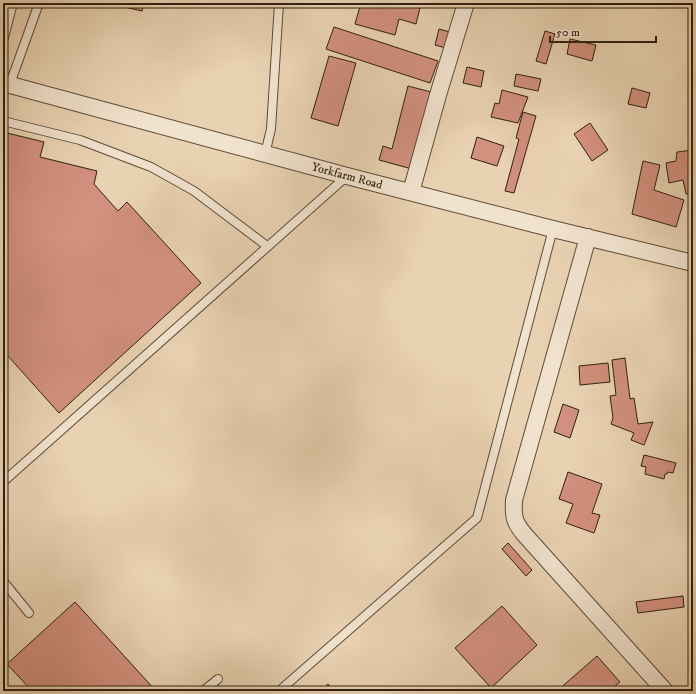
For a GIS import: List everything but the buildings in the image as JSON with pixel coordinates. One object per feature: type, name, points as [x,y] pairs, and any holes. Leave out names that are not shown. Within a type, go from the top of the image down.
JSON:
[{"type":"street","points":[[411,192],[466,3]]},
{"type":"street","name":"Yorkfarm Road","points":[[7,84],[347,176],[693,263]]},
{"type":"street","points":[[588,237],[514,500],[514,517],[517,526],[664,691]]},
{"type":"lane","points":[[3,41],[13,3]]},
{"type":"lane","points":[[7,84],[39,3]]},
{"type":"lane","points":[[264,154],[271,129],[279,3]]},
{"type":"lane","points":[[3,121],[80,140],[151,167],[194,191],[267,246]]},
{"type":"lane","points":[[3,482],[347,176]]},
{"type":"lane","points":[[279,691],[477,518],[553,229]]},
{"type":"lane","points":[[3,581],[29,613]]},
{"type":"lane","points":[[203,691],[218,679]]}]
